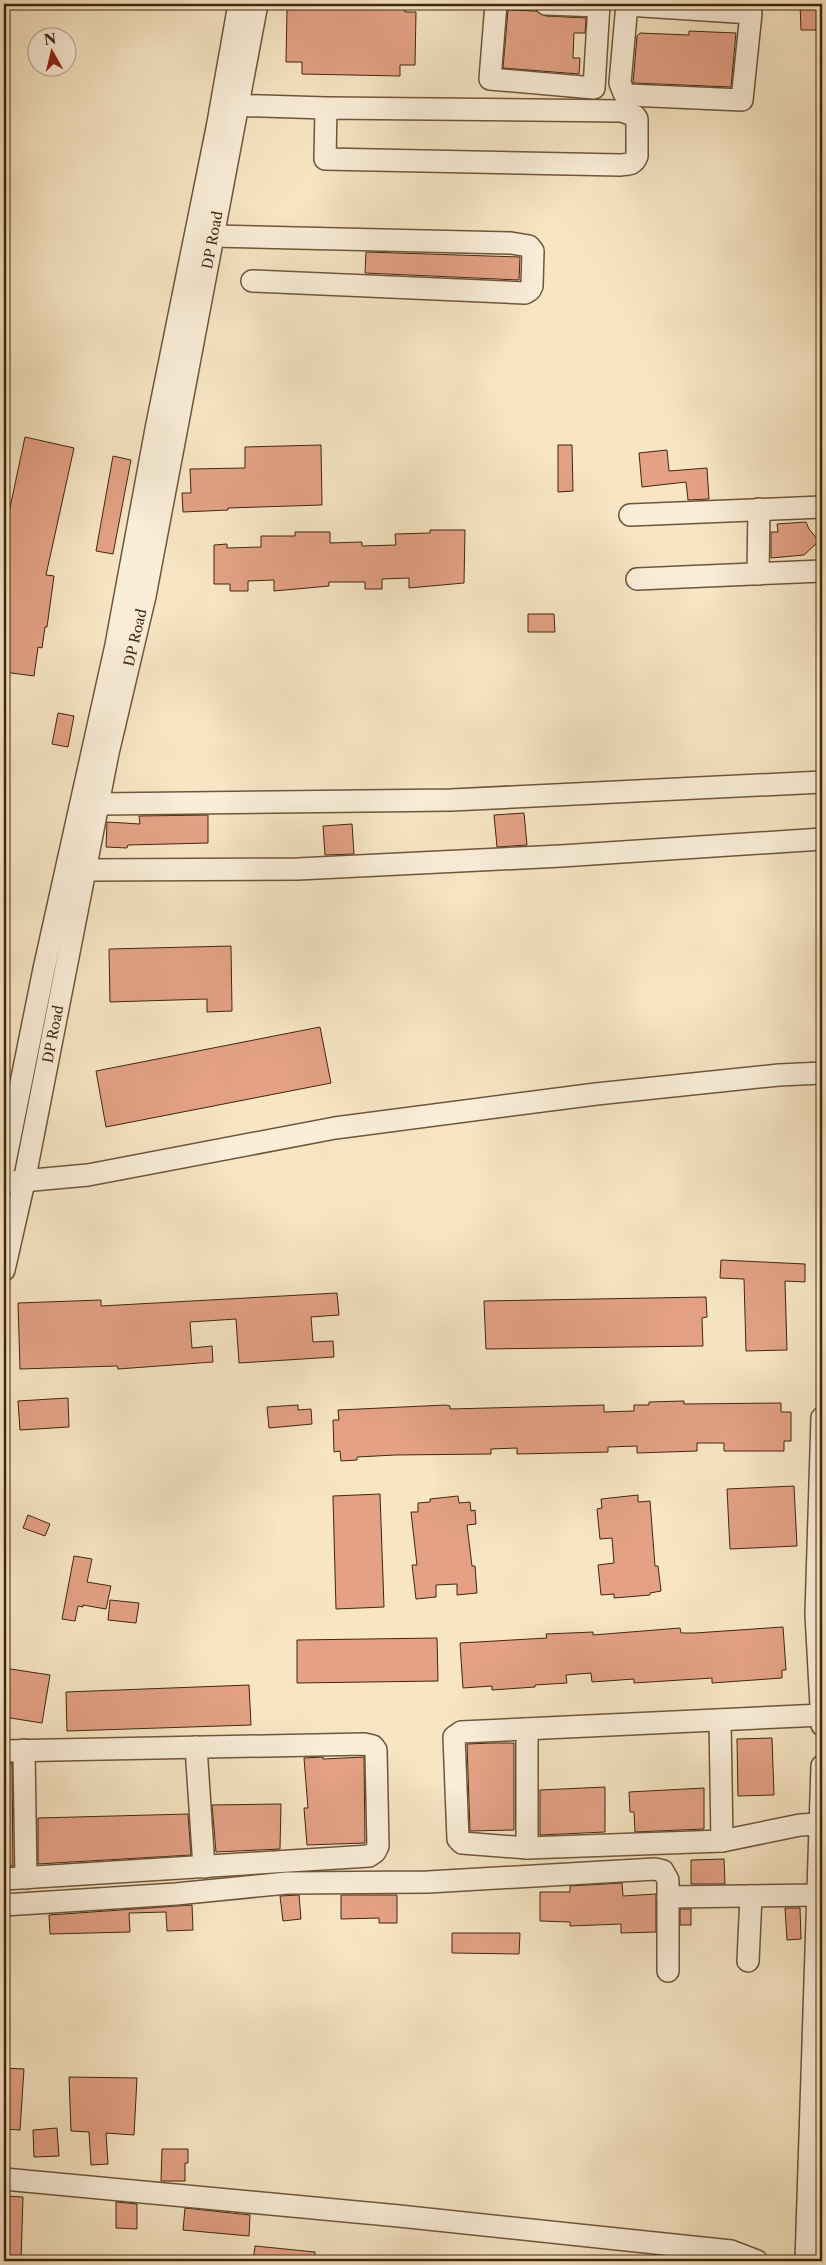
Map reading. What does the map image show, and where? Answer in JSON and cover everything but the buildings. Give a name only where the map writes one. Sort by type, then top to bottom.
[{"type":"street","name":"DP Road","points":[[4,1270],[14,1182],[85,870],[108,753],[145,596],[213,236],[239,4]]},
{"type":"street","name":"DP Road","points":[[4,1168],[46,960],[116,645],[156,430],[229,105],[257,4]]},
{"type":"street","points":[[496,4],[490,79],[594,88],[599,5],[546,4]]},
{"type":"street","points":[[627,4],[751,13],[742,100],[628,95],[624,93],[620,82],[627,4]]},
{"type":"street","points":[[229,105],[326,108],[622,111],[638,119],[637,156],[632,164],[325,159],[326,108]]},
{"type":"street","points":[[213,236],[511,243],[529,246],[533,251],[532,286],[525,293],[252,281]]},
{"type":"street","points":[[630,515],[822,507]]},
{"type":"street","points":[[758,574],[759,509]]},
{"type":"street","points":[[637,579],[822,571]]},
{"type":"street","points":[[98,804],[451,800],[822,782]]},
{"type":"street","points":[[85,870],[298,869],[561,856],[822,839]]},
{"type":"street","points":[[14,1182],[88,1175],[334,1128],[596,1094],[779,1075],[822,1073]]},
{"type":"street","points":[[822,1418],[816,1614],[822,1725]]},
{"type":"street","points":[[820,1824],[800,1825],[722,1841],[527,1848],[462,1843],[458,1841],[454,1737],[461,1732],[822,1715]]},
{"type":"street","points":[[720,1720],[722,1841]]},
{"type":"street","points":[[527,1729],[527,1848]]},
{"type":"street","points":[[4,1879],[26,1878],[204,1867],[369,1856],[375,1852],[378,1846],[376,1750],[374,1746],[364,1744],[14,1751],[26,1878]]},
{"type":"street","points":[[196,1747],[204,1867]]},
{"type":"street","points":[[806,2261],[822,1766]]},
{"type":"street","points":[[4,1904],[176,1894],[287,1883],[428,1882],[655,1869],[663,1871],[666,1875],[668,1898],[668,1971]]},
{"type":"street","points":[[668,1898],[818,1895]]},
{"type":"street","points":[[748,1961],[751,1896]]},
{"type":"street","points":[[4,2179],[399,2216],[731,2252],[757,2261]]}]
